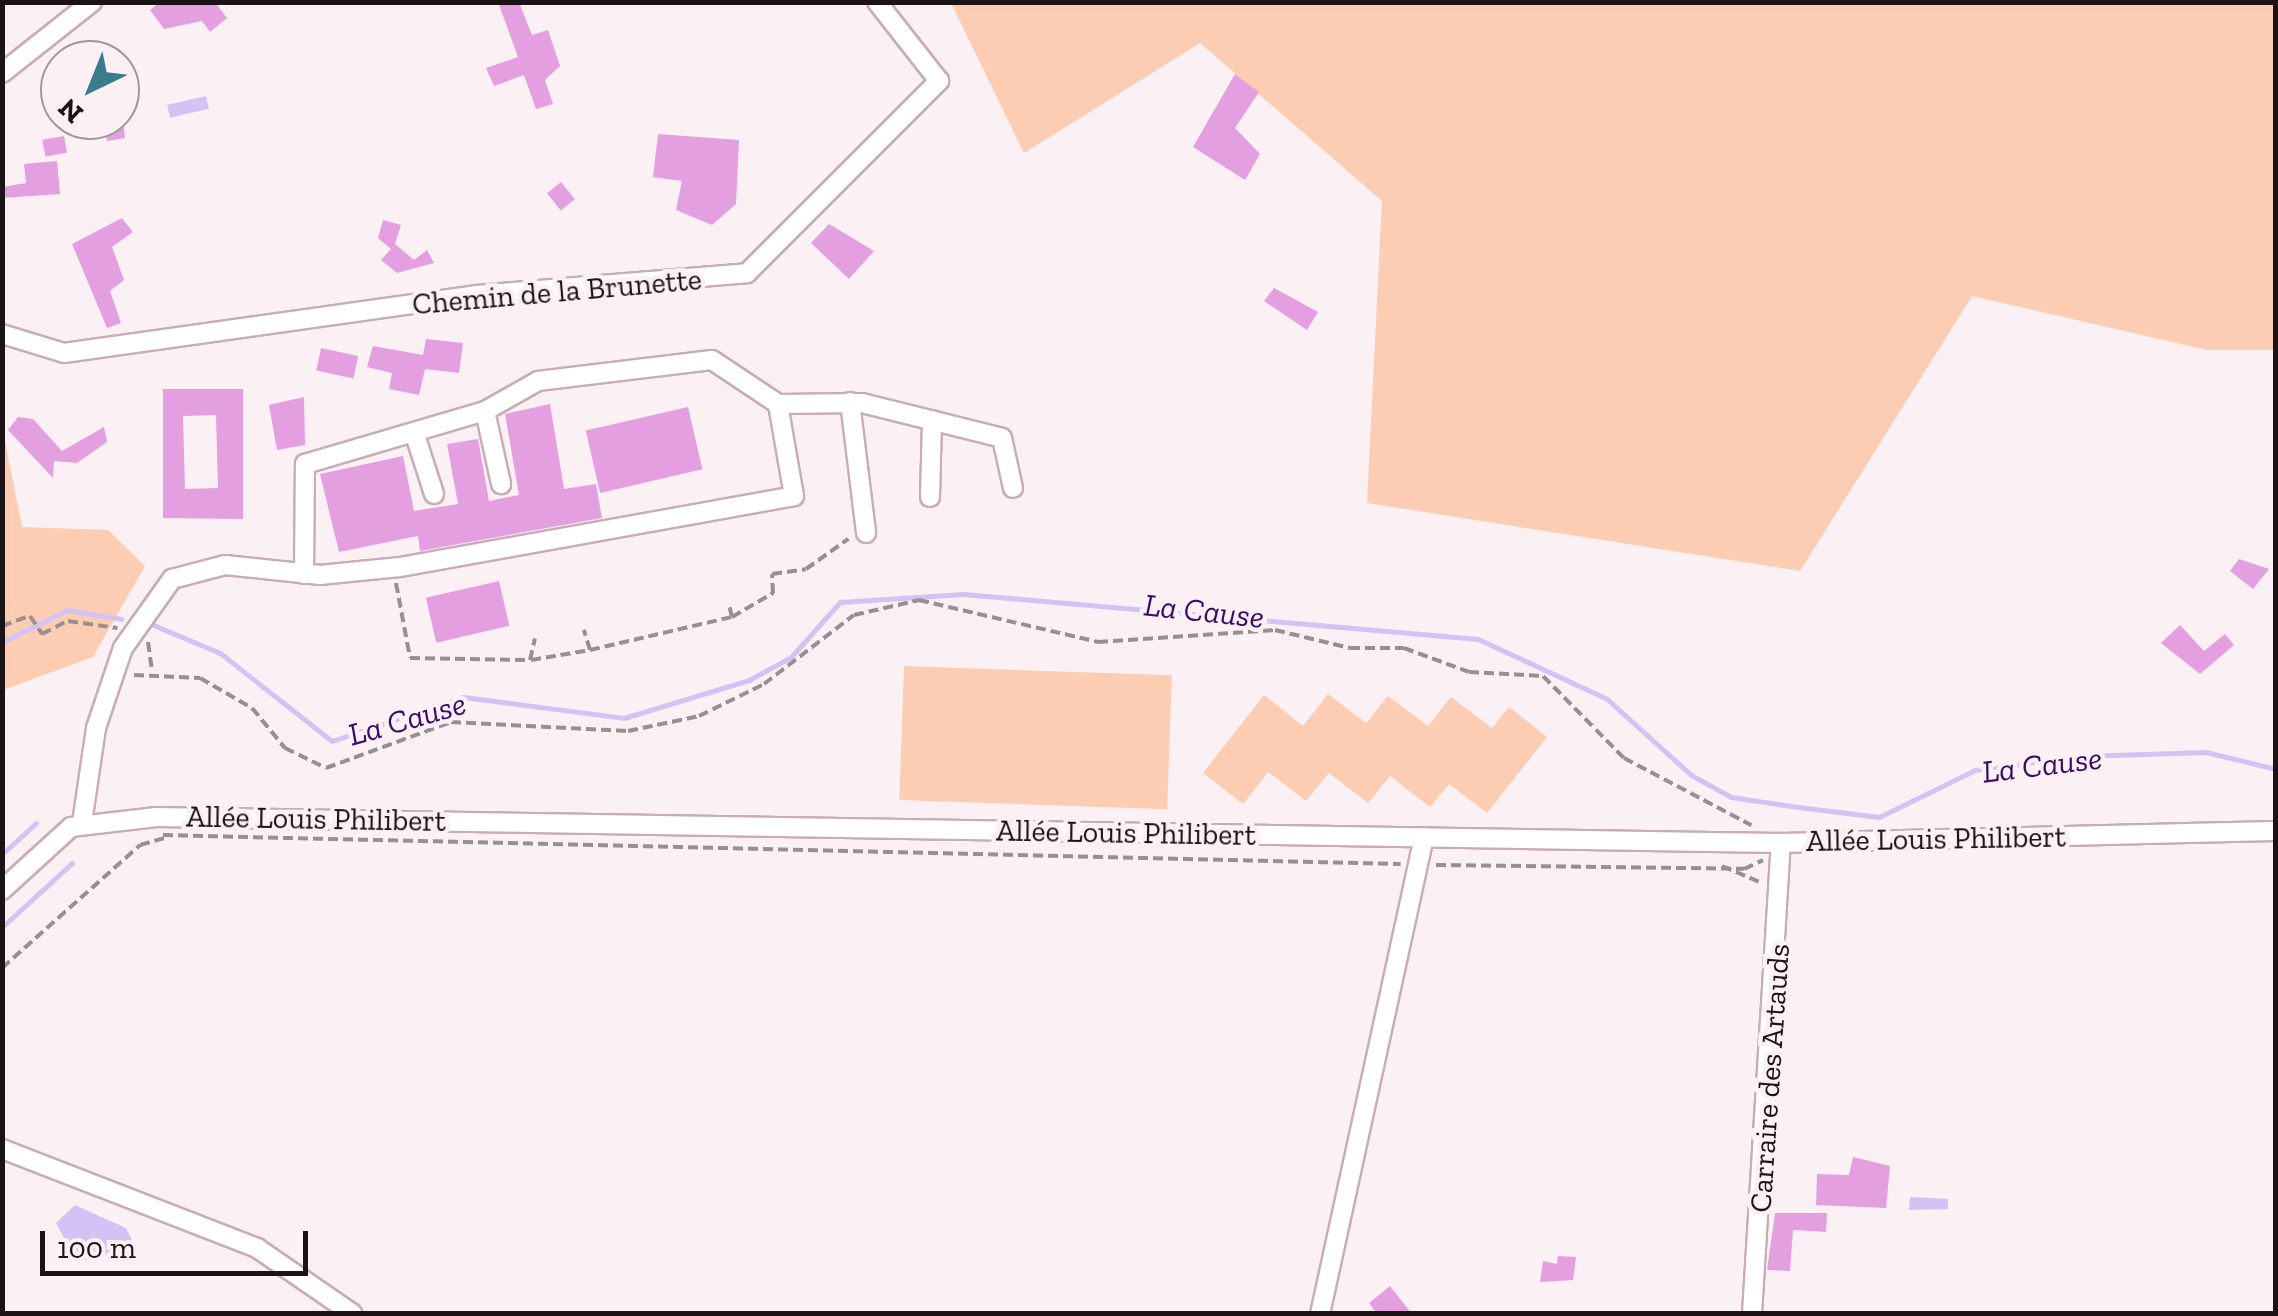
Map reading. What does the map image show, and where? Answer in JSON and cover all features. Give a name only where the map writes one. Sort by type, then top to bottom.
[{"type":"street","name":"Chemin de la Brunette","points":[[2,334],[64,353],[476,295],[747,273],[938,81],[877,2]]},
{"type":"street","points":[[2,73],[85,8]]},
{"type":"street","points":[[304,574],[305,464],[485,412],[538,380],[712,360],[778,404],[850,402],[1002,438],[1013,488]]},
{"type":"street","points":[[850,402],[866,533]]},
{"type":"street","points":[[2,890],[82,823],[108,690],[161,587],[208,566],[304,574],[400,567],[794,496],[778,404]]},
{"type":"street","points":[[485,412],[500,484]]},
{"type":"street","points":[[930,498],[932,420]]},
{"type":"street","points":[[415,435],[434,494]]},
{"type":"street","name":"Allée Louis Philibert","points":[[82,823],[156,817],[1424,837],[1780,849],[2276,831]]},
{"type":"street","points":[[1320,1314],[1424,837]]},
{"type":"street","name":"Carraire des Artauds","points":[[1752,1314],[1780,849]]},
{"type":"street","points":[[2,1148],[257,1248],[353,1314]]},
{"type":"path","points":[[400,567],[410,658],[530,660],[732,617],[773,593],[772,574],[806,569],[866,533]]},
{"type":"path","points":[[127,685],[137,670],[200,678],[252,708],[285,748],[326,768],[452,722],[628,732],[700,716],[764,684],[854,615],[919,600],[1098,642],[1275,630],[1350,648],[1404,648],[1468,672],[1544,676],[1624,758],[1760,830]]},
{"type":"path","points":[[729,605],[732,617]]},
{"type":"path","points":[[2,626],[30,616],[42,634],[68,621],[118,628]]},
{"type":"path","points":[[584,630],[590,650]]},
{"type":"path","points":[[146,632],[152,672]]},
{"type":"path","points":[[530,660],[536,639]]},
{"type":"path","points":[[156,817],[165,838]]},
{"type":"path","points":[[2,968],[140,845],[165,838],[1751,868],[1780,849]]},
{"type":"path","points":[[1722,866],[1746,883],[1779,882]]},
{"type":"shaded area","points":[[951,3],[2275,3],[2275,350],[2207,350],[1972,296],[1800,571],[1367,503],[1382,201],[1200,43],[1024,153]]},
{"type":"shaded area","points":[[206,96],[209,109],[170,118],[167,105]]},
{"type":"shaded area","points":[[3,431],[22,527],[108,530],[145,566],[93,657],[3,690]]},
{"type":"shaded area","points":[[904,666],[1172,675],[1167,809],[899,800]]},
{"type":"shaded area","points":[[1328,694],[1366,723],[1388,696],[1428,726],[1451,697],[1492,728],[1509,707],[1547,737],[1487,813],[1449,784],[1430,807],[1390,776],[1368,803],[1329,773],[1306,801],[1268,772],[1243,804],[1203,773],[1264,695],[1303,726]]},
{"type":"shaded area","points":[[1910,1197],[1948,1199],[1948,1209],[1909,1210]]},
{"type":"shaded area","points":[[75,1205],[126,1228],[135,1247],[77,1262],[56,1223]]},
{"type":"building","points":[[160,2],[215,2],[227,18],[210,32],[202,21],[164,29],[150,10]]},
{"type":"building","points":[[498,2],[519,2],[532,35],[548,30],[560,66],[545,80],[553,104],[536,109],[524,75],[494,86],[486,68],[518,57]]},
{"type":"building","points":[[1235,74],[1259,92],[1235,128],[1260,154],[1245,180],[1193,147]]},
{"type":"building","points":[[658,134],[739,140],[736,204],[712,225],[676,210],[682,181],[653,177]]},
{"type":"building","points":[[42,140],[65,140],[67,153],[45,157]]},
{"type":"building","points":[[57,161],[60,194],[2,198],[2,187],[26,183],[24,164]]},
{"type":"building","points":[[561,182],[575,199],[561,210],[547,193]]},
{"type":"building","points":[[122,218],[133,232],[112,247],[124,280],[110,291],[121,323],[107,328],[72,244]]},
{"type":"building","points":[[383,220],[401,225],[395,244],[414,260],[427,250],[434,263],[397,273],[381,260],[391,249],[378,238]]},
{"type":"building","points":[[829,224],[874,251],[849,279],[811,243]]},
{"type":"building","points":[[1274,288],[1318,312],[1307,330],[1264,301]]},
{"type":"building","points":[[426,339],[463,343],[459,373],[425,369],[419,395],[389,389],[392,373],[367,367],[373,346],[423,355]]},
{"type":"building","points":[[321,348],[358,356],[353,378],[316,370]]},
{"type":"building","points":[[163,389],[243,389],[243,519],[163,518]],"holes":[[[216,415],[218,488],[185,489],[183,416]]]},
{"type":"building","points":[[304,397],[305,445],[277,450],[269,405]]},
{"type":"building","points":[[550,404],[564,489],[596,484],[602,518],[420,551],[418,536],[339,552],[320,474],[403,456],[414,511],[458,504],[447,444],[478,439],[489,501],[519,495],[505,414]]},
{"type":"building","points":[[688,407],[702,469],[600,493],[586,431]]},
{"type":"building","points":[[18,417],[33,419],[62,451],[104,427],[107,442],[77,463],[54,461],[53,478],[8,430]]},
{"type":"building","points":[[2239,559],[2269,569],[2253,589],[2230,571]]},
{"type":"building","points":[[499,581],[509,626],[436,643],[426,598]]},
{"type":"building","points":[[2180,625],[2204,651],[2225,634],[2234,645],[2200,674],[2161,643]]},
{"type":"building","points":[[1853,1157],[1890,1166],[1886,1208],[1816,1205],[1817,1174],[1849,1175]]},
{"type":"building","points":[[1775,1213],[1827,1213],[1826,1232],[1793,1230],[1790,1271],[1767,1270]]},
{"type":"building","points":[[1558,1256],[1576,1257],[1573,1280],[1540,1282],[1543,1261],[1557,1264]]},
{"type":"building","points":[[1390,1286],[1412,1314],[1377,1314],[1369,1303]]},
{"type":"waterway","name":"La Cause","points":[[151,624],[220,653],[332,741],[463,697],[624,718],[749,680],[791,657],[840,602],[963,594],[1478,639],[1607,699],[1691,775],[1731,797],[1798,807],[1879,817],[1975,770],[2082,756],[2206,752],[2276,769]]},
{"type":"waterway","name":"La Cause","points":[[2,642],[67,610],[121,619]]},
{"type":"waterway","points":[[2,854],[36,823]]},
{"type":"waterway","points":[[2,927],[72,863]]}]
